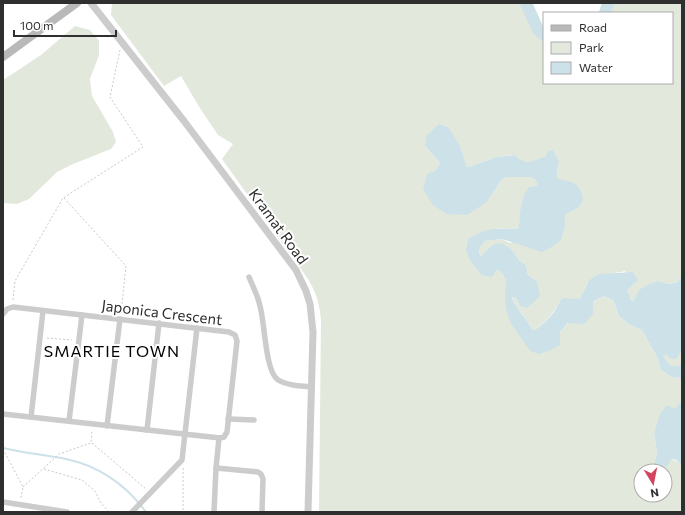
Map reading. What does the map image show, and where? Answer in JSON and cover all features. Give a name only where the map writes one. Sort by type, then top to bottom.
[{"type":"main road","points":[[3,57],[77,3]]},
{"type":"street","name":"Kramat Road","points":[[91,3],[184,121],[296,270],[306,291],[312,319],[312,387],[308,512]]},
{"type":"street","points":[[249,277],[260,305],[268,357],[273,375],[278,380],[288,384],[312,387]]},
{"type":"street","points":[[3,314],[7,309],[13,307]]},
{"type":"street","name":"Japonica Crescent","points":[[13,307],[159,323],[229,332],[235,335],[237,338],[226,435],[219,438]]},
{"type":"street","points":[[31,417],[43,311]]},
{"type":"street","points":[[69,421],[82,315]]},
{"type":"street","points":[[107,426],[120,319]]},
{"type":"street","points":[[147,430],[159,323]]},
{"type":"street","points":[[132,512],[182,460],[197,328]]},
{"type":"street","points":[[3,414],[219,438],[214,512]]},
{"type":"street","points":[[228,419],[254,420]]},
{"type":"street","points":[[216,468],[258,472],[261,474],[263,479],[262,512]]},
{"type":"street","points":[[3,502],[67,512]]},
{"type":"path","points":[[13,307],[15,281],[63,198],[143,147],[110,97],[122,42]]},
{"type":"path","points":[[63,198],[126,266],[120,319]]},
{"type":"path","points":[[40,337],[79,341]]},
{"type":"path","points":[[91,443],[93,424]]},
{"type":"path","points":[[23,487],[59,454],[91,443]]},
{"type":"path","points":[[91,443],[148,495]]},
{"type":"path","points":[[3,449],[23,487],[20,505]]},
{"type":"path","points":[[182,460],[184,476],[183,512]]},
{"type":"path","points":[[43,469],[82,480],[95,491],[101,503],[109,512]]},
{"type":"green space","points":[[112,3],[526,3],[538,30],[543,34],[543,84],[673,84],[673,12],[605,12],[608,3],[682,3],[682,275],[678,282],[669,284],[659,281],[634,301],[627,291],[625,271],[595,277],[588,282],[580,300],[559,302],[549,318],[535,330],[532,330],[515,305],[512,296],[516,298],[520,306],[537,281],[528,275],[526,265],[520,261],[512,250],[492,245],[481,256],[479,250],[485,241],[502,239],[510,243],[565,226],[564,215],[578,208],[558,179],[557,168],[546,156],[529,162],[513,155],[496,157],[469,167],[465,166],[461,148],[425,146],[440,163],[435,171],[487,202],[502,179],[508,177],[531,177],[536,181],[537,186],[521,204],[521,215],[518,229],[498,228],[466,250],[495,273],[497,270],[501,272],[506,280],[510,322],[560,345],[560,332],[580,312],[603,296],[613,300],[619,316],[630,325],[642,330],[657,357],[661,370],[672,377],[681,378],[682,400],[675,410],[667,405],[654,434],[657,453],[654,463],[633,463],[633,503],[673,503],[673,463],[660,463],[672,460],[682,466],[682,512],[319,512],[321,321],[319,304],[308,279],[222,159],[233,144],[218,135],[181,76],[164,86],[111,15]]},
{"type":"green space","points":[[75,26],[90,30],[99,41],[99,55],[90,79],[92,96],[113,132],[116,142],[111,149],[57,172],[29,199],[17,204],[3,203],[3,80],[41,55]]},
{"type":"green space","points":[[682,350],[682,365],[670,365],[663,355]]},
{"type":"water","points":[[439,124],[449,128],[461,148],[466,166],[469,167],[496,157],[514,155],[529,162],[546,156],[548,151],[553,150],[559,162],[557,168],[558,179],[572,182],[578,187],[582,194],[583,200],[578,208],[565,215],[565,226],[561,240],[550,248],[542,252],[502,239],[485,241],[480,248],[479,252],[481,256],[492,245],[502,243],[512,250],[520,261],[526,265],[528,275],[537,281],[540,296],[527,308],[520,306],[516,298],[512,297],[515,305],[532,330],[535,330],[548,319],[563,298],[580,299],[589,280],[599,274],[633,272],[638,280],[627,290],[631,299],[634,301],[639,290],[649,284],[659,281],[669,284],[678,282],[682,275],[682,350],[676,359],[663,355],[670,365],[682,365],[682,380],[680,378],[672,377],[661,370],[657,357],[642,330],[630,325],[619,316],[613,300],[603,296],[593,302],[593,314],[584,324],[568,323],[560,332],[560,345],[539,354],[530,351],[510,322],[506,309],[506,280],[501,272],[497,270],[492,277],[482,275],[471,262],[466,250],[468,239],[481,232],[492,229],[518,229],[523,197],[529,187],[537,186],[536,181],[531,177],[508,177],[502,179],[487,202],[467,215],[446,214],[432,204],[423,189],[427,174],[435,171],[440,163],[425,146],[426,136]]},
{"type":"water","points":[[682,400],[682,466],[676,460],[672,459],[669,463],[654,463],[657,453],[654,434],[660,414],[667,405],[675,409]]},
{"type":"waterway","points":[[526,3],[538,30],[543,34]]},
{"type":"waterway","points":[[605,12],[608,3]]},
{"type":"waterway","points":[[3,448],[66,459],[90,466],[121,485],[146,512]]},
{"type":"district","name":"SMARTIE TOWN","points":[[112,350]]}]
